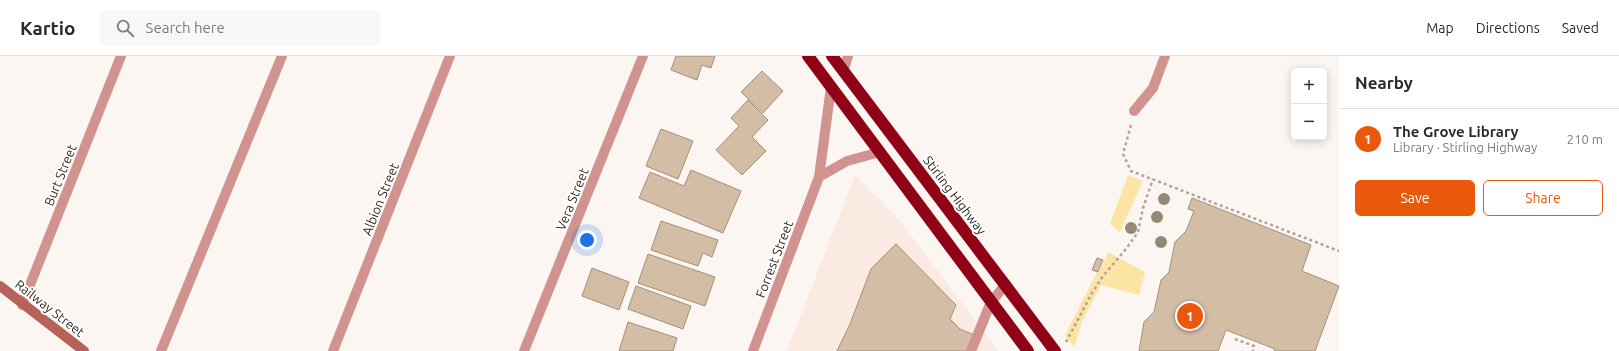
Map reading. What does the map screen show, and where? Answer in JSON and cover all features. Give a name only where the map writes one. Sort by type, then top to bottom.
[{"type":"highway","points":[[808,56],[1028,351]]},
{"type":"highway","name":"Stirling Highway","points":[[832,56],[1006,284],[1055,351]]},
{"type":"street","name":"Burt Street","points":[[22,304],[121,56]]},
{"type":"street","points":[[160,351],[282,56]]},
{"type":"street","name":"Albion Street","points":[[333,351],[450,56]]},
{"type":"street","name":"Vera Street","points":[[524,351],[643,56]]},
{"type":"street","points":[[844,72],[848,56]]},
{"type":"street","points":[[1134,111],[1153,88],[1165,56]]},
{"type":"street","name":"Forrest Street","points":[[753,351],[819,177],[831,87]]},
{"type":"street","points":[[819,177],[847,161],[880,152]]},
{"type":"street","points":[[971,351],[991,302],[1006,284]]},
{"type":"street","name":"Railway Street","points":[[0,286],[84,351]]},
{"type":"path","points":[[1130,135],[1123,154],[1131,171],[1339,251]]},
{"type":"path","points":[[1066,342],[1069,340],[1092,293],[1103,276],[1138,232],[1143,208],[1153,179]]},
{"type":"path","points":[[1235,339],[1254,346],[1253,351]]},
{"type":"shaded area","points":[[855,175],[899,220],[999,351],[787,351]]},
{"type":"shaded area","points":[[1128,175],[1143,181],[1120,232],[1110,224]]},
{"type":"shaded area","points":[[1108,252],[1145,272],[1139,295],[1101,285],[1082,322],[1074,347],[1065,335],[1097,272],[1099,273]]},
{"type":"building","points":[[676,56],[715,56],[711,68],[702,65],[697,80],[671,70]]},
{"type":"building","points":[[762,71],[783,91],[763,113],[741,92]]},
{"type":"building","points":[[748,100],[768,120],[752,137],[766,151],[742,175],[716,150],[739,126],[731,118]]},
{"type":"building","points":[[661,129],[693,141],[678,179],[646,166]]},
{"type":"building","points":[[691,170],[741,191],[723,233],[639,198],[650,172],[684,186]]},
{"type":"building","points":[[1192,198],[1311,245],[1302,271],[1339,286],[1315,351],[1274,351],[1275,349],[1226,330],[1218,351],[1139,351],[1144,322],[1154,312],[1161,280],[1169,272],[1175,242],[1186,231],[1194,211],[1188,209]]},
{"type":"building","points":[[661,221],[718,240],[712,257],[703,253],[698,266],[651,250]]},
{"type":"building","points":[[896,244],[956,305],[950,319],[960,329],[974,335],[968,351],[837,351],[850,324],[871,269]]},
{"type":"building","points":[[648,254],[715,277],[705,306],[638,283]]},
{"type":"building","points":[[1097,258],[1103,260],[1098,272],[1092,270]]},
{"type":"building","points":[[592,268],[629,282],[619,310],[582,296]]},
{"type":"building","points":[[636,286],[691,306],[683,329],[628,309]]},
{"type":"building","points":[[628,322],[677,338],[673,351],[619,351]]},
{"type":"place","name":"The Grove Library","points":[[1190,316]]}]
